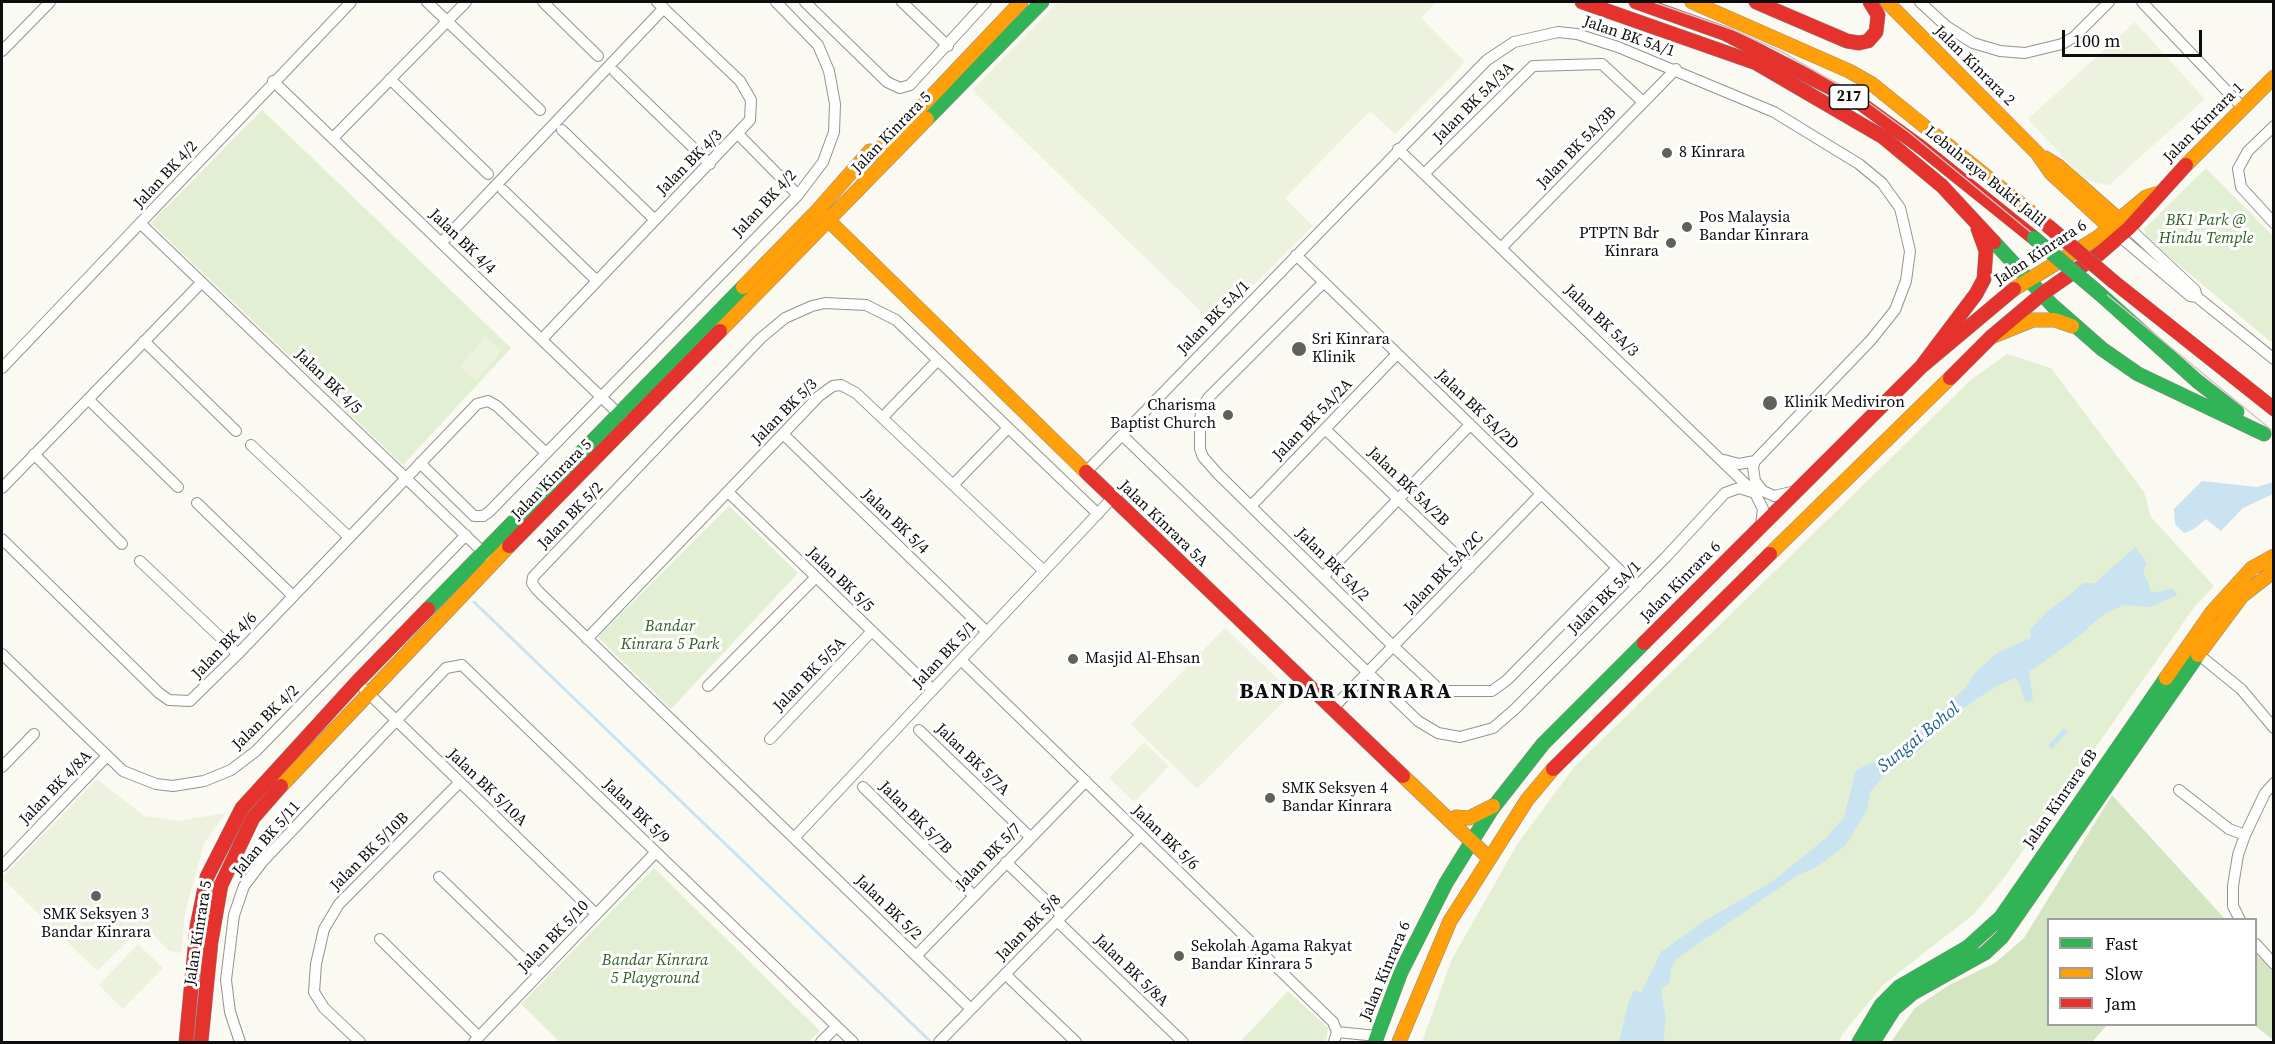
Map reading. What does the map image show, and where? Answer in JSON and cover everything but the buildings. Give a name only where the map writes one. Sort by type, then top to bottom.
[{"type":"main road","name":"Jalan Kinrara 5","points":[[625,420],[864,161],[876,142],[1012,2]]},
{"type":"main road","points":[[864,161],[892,138],[1022,2]]},
{"type":"main road","name":"Jalan Kinrara 5","points":[[186,1042],[196,926],[207,877],[242,808],[256,789],[357,682],[489,558],[625,420],[847,204],[1041,2]]},
{"type":"main road","points":[[1582,2],[1839,92]]},
{"type":"main road","name":"Lebuhraya Bukit Jalil","points":[[1636,2],[1726,34],[1860,103],[2034,238],[2197,381],[2269,437]]},
{"type":"main road","name":"Lebuhraya Bukit Jalil","points":[[1692,2],[1849,71],[1899,104],[2114,282],[2274,409]]},
{"type":"main road","points":[[1761,3],[1847,41],[1859,43],[1868,41],[1876,32],[1878,15],[1870,2]]},
{"type":"main road","name":"Jalan Kinrara 2","points":[[1887,2],[2037,153],[2058,166],[2119,228]]},
{"type":"main road","points":[[1761,3],[1806,42],[1849,71]]},
{"type":"main road","points":[[1756,63],[1883,136],[1942,186],[2077,329],[2138,374],[2269,437]]},
{"type":"main road","name":"Jalan Kinrara 1","points":[[2119,228],[2146,197],[2158,194],[2274,77]]},
{"type":"main road","points":[[813,238],[848,235],[844,213],[847,204]]},
{"type":"main road","name":"Jalan Kinrara 5A","points":[[820,208],[1115,495],[1491,855]]},
{"type":"main road","points":[[1921,367],[1976,294],[1984,279],[1987,265],[1986,251],[1973,219]]},
{"type":"main road","name":"Jalan Kinrara 6","points":[[1376,1039],[1418,936],[1459,863],[1496,804],[1543,744],[1921,367],[1985,310],[2028,279],[2119,228]]},
{"type":"main road","name":"Jalan Kinrara 6","points":[[1399,1042],[1436,949],[1491,855],[1527,800],[1554,766],[1991,337],[2042,294],[2099,254],[2119,228]]},
{"type":"main road","points":[[1991,337],[2033,320],[2055,320],[2077,329]]},
{"type":"main road","name":"Jalan Kinrara 6B","points":[[1873,1042],[1894,1009],[1913,993],[1985,953],[2002,937],[2198,654],[2236,583],[2252,568],[2274,556]]},
{"type":"main road","name":"Jalan Kinrara 5","points":[[201,1042],[211,942],[221,885],[229,864],[253,818],[370,695],[489,558]]},
{"type":"main road","name":"Jalan Kinrara 6B","points":[[1860,1042],[1881,1005],[1899,987],[1968,947],[1983,936],[2001,917],[2242,596],[2274,571]]},
{"type":"main road","points":[[1459,863],[1455,821],[1469,818],[1496,804]]},
{"type":"street","points":[[2,51],[50,2]]},
{"type":"street","name":"Jalan BK 4/2","points":[[2,368],[141,224],[273,81],[351,2]]},
{"type":"street","points":[[427,2],[540,110]]},
{"type":"street","points":[[333,138],[466,2]]},
{"type":"street","points":[[543,2],[598,56]]},
{"type":"street","name":"Jalan BK 4/2","points":[[420,463],[471,513],[478,517],[489,512],[798,195],[823,162],[834,132],[835,105],[829,71],[818,45],[776,2]]},
{"type":"street","points":[[805,2],[887,82],[900,88],[910,85],[986,4]]},
{"type":"street","points":[[902,2],[948,46]]},
{"type":"street","points":[[1920,2],[1946,26],[1973,43],[2000,51],[2025,53],[2062,44],[2074,36],[2109,2]]},
{"type":"street","points":[[2142,2],[2243,108]]},
{"type":"street","points":[[442,242],[661,5]]},
{"type":"street","name":"Jalan BK 4/3","points":[[542,339],[739,135],[750,120],[752,109],[747,90],[661,5]]},
{"type":"street","name":"Jalan BK 5A/1","points":[[1089,469],[1487,60],[1501,49],[1530,37],[1558,32],[1577,34],[1676,69],[1774,112],[1834,146],[1867,170],[1892,195],[1905,223],[1910,251],[1909,267],[1895,310],[1871,340],[1755,461]]},
{"type":"street","name":"Jalan BK 5A/3A","points":[[1424,174],[1533,66],[1602,64],[1643,102]]},
{"type":"street","name":"Jalan BK 5A/3B","points":[[1501,248],[1676,69]]},
{"type":"street","points":[[615,72],[711,164]]},
{"type":"street","points":[[390,79],[488,174]]},
{"type":"street","name":"Jalan BK 4/4","points":[[273,81],[625,420]]},
{"type":"street","points":[[2274,126],[2248,151],[2238,169],[2241,187],[2274,223]]},
{"type":"street","points":[[562,130],[655,220]]},
{"type":"street","points":[[739,135],[798,195]]},
{"type":"street","name":"Jalan BK 5A/3","points":[[1398,149],[1574,316],[1755,493]]},
{"type":"street","points":[[502,190],[597,280]]},
{"type":"street","name":"Jalan BK 4/5","points":[[141,224],[489,558]]},
{"type":"street","points":[[2119,228],[2190,296],[2197,297],[2274,359]]},
{"type":"street","name":"Jalan BK 5A/2D","points":[[1296,255],[1637,587]]},
{"type":"street","name":"Jalan BK 5A/2","points":[[1324,282],[1216,389],[1202,408],[1200,449],[1203,457],[1251,506],[1394,647],[1441,691],[1492,690],[1523,664],[1617,568]]},
{"type":"street","points":[[2,488],[201,283]]},
{"type":"street","name":"Jalan BK 5/2","points":[[971,1009],[537,591],[532,583],[533,577],[761,338],[785,318],[825,303],[866,305],[896,320],[1098,514]]},
{"type":"street","points":[[144,341],[236,430]]},
{"type":"street","name":"Jalan BK 5A/2A","points":[[1251,506],[1397,354]]},
{"type":"street","points":[[883,417],[937,361]]},
{"type":"street","name":"Jalan BK 5/3","points":[[587,639],[819,396],[833,386],[841,385],[849,388],[883,417],[1044,571]]},
{"type":"street","points":[[88,399],[178,487]]},
{"type":"street","name":"Jalan BK 4/6","points":[[2,539],[169,700],[180,702],[196,698],[477,404],[488,401],[497,406],[546,453]]},
{"type":"street","points":[[1323,577],[1470,425]]},
{"type":"street","points":[[953,485],[1008,428]]},
{"type":"street","name":"Jalan BK 5A/2B","points":[[1325,429],[1470,568]]},
{"type":"street","name":"Jalan BK 5/4","points":[[783,434],[987,632]]},
{"type":"street","name":"Jalan BK 5A/1","points":[[1122,435],[1427,728],[1438,733],[1460,737],[1483,733],[1515,709],[1637,587],[1725,493]]},
{"type":"street","points":[[251,445],[348,537]]},
{"type":"street","points":[[34,454],[122,544]]},
{"type":"street","points":[[1721,460],[1739,464],[1755,461],[1754,475],[1763,491],[1774,495],[1796,491]]},
{"type":"street","points":[[1721,460],[1727,476],[1725,493],[1739,488],[1755,493],[1763,509],[1761,525]]},
{"type":"street","name":"Jalan BK 5/5","points":[[728,492],[933,690]]},
{"type":"street","name":"Jalan BK 5A/2C","points":[[1335,705],[1541,494]]},
{"type":"street","name":"Jalan BK 5/1","points":[[794,838],[1115,495]]},
{"type":"street","points":[[197,503],[292,596]]},
{"type":"street","name":"Jalan BK 4/2","points":[[2,654],[123,771],[140,779],[173,786],[204,781],[244,762],[466,535]]},
{"type":"street","points":[[140,561],[238,654]]},
{"type":"street","points":[[708,686],[816,577]]},
{"type":"street","name":"Jalan BK 5/5A","points":[[770,739],[872,631]]},
{"type":"street","points":[[2198,654],[2241,689],[2274,728]]},
{"type":"street","name":"Jalan BK 5/6","points":[[961,660],[1333,1022],[1336,1037],[1349,1042]]},
{"type":"street","name":"Jalan BK 5/9","points":[[396,720],[446,668],[462,665],[853,1042]]},
{"type":"street","name":"Jalan BK 5/10A","points":[[357,682],[596,914]]},
{"type":"street","name":"Jalan BK 5/11","points":[[240,1042],[230,1012],[226,980],[234,915],[244,886],[263,861],[396,720]]},
{"type":"street","name":"Jalan BK 5/7A","points":[[920,730],[1030,837]]},
{"type":"street","points":[[2,767],[34,734]]},
{"type":"street","name":"Jalan BK 4/8A","points":[[2,866],[106,757]]},
{"type":"street","name":"Jalan BK 5/7","points":[[916,956],[1086,781]]},
{"type":"street","name":"Jalan BK 5/10B","points":[[360,1042],[324,1008],[314,992],[316,964],[324,929],[339,904],[460,782]]},
{"type":"street","points":[[2239,918],[2234,906],[2233,886],[2245,835],[2265,793],[2274,783]]},
{"type":"street","name":"Jalan BK 5/7B","points":[[863,787],[973,896]]},
{"type":"street","points":[[2179,790],[2229,829],[2245,835]]},
{"type":"street","name":"Jalan BK 5/8","points":[[943,1038],[1141,835]]},
{"type":"street","name":"Jalan BK 5/10","points":[[476,1040],[656,852]]},
{"type":"street","name":"Jalan BK 5/8A","points":[[1006,862],[1183,1042]]},
{"type":"street","points":[[439,877],[539,974]]},
{"type":"street","points":[[380,939],[476,1040]]},
{"type":"street","points":[[2257,945],[2274,964]]},
{"type":"street","points":[[1005,974],[1076,1042]]},
{"type":"street","points":[[821,1042],[836,1027]]},
{"type":"street","points":[[1336,1037],[1376,1039]]},
{"type":"green space","points":[[1058,2],[1436,2],[1421,18],[1465,62],[1395,134],[1370,111],[1285,198],[1313,226],[1214,324],[972,90]]},
{"type":"green space","points":[[2135,22],[2205,99],[2109,185],[2085,181],[2028,119]]},
{"type":"green space","points":[[262,110],[511,348],[403,465],[151,223]]},
{"type":"green space","name":"BK1 Park @ Hindu Temple","points":[[2206,168],[2273,236],[2273,339],[2271,342],[2147,238],[2144,229]]},
{"type":"green space","points":[[485,336],[502,350],[476,381],[460,367]]},
{"type":"green space","points":[[2007,354],[2051,368],[2144,492],[2151,517],[2214,586],[2195,606],[2003,879],[1974,914],[1884,984],[1843,1033],[1839,1042],[1422,1042],[1452,959],[1518,843],[1575,766],[1972,379]]},
{"type":"green space","name":"Bandar Kinrara 5 Park","points":[[729,506],[798,573],[671,709],[598,637]]},
{"type":"green space","points":[[1225,628],[1292,693],[1197,789],[1131,724]]},
{"type":"green space","points":[[1144,742],[1169,766],[1134,802],[1109,778]]},
{"type":"green space","points":[[97,779],[144,816],[178,821],[226,813],[204,843],[185,913],[181,953],[169,951],[144,925],[97,971],[2,878]]},
{"type":"green space","points":[[2112,795],[2224,918],[2047,918],[2047,1026],[2106,1026],[2092,1042],[1891,1042],[1915,1008],[1949,985],[1995,963],[2024,938]]},
{"type":"green space","name":"Bandar Kinrara 5 Playground","points":[[654,868],[820,1031],[808,1042],[560,1042],[521,1004]]},
{"type":"green space","points":[[138,944],[163,968],[123,1009],[99,985]]},
{"type":"green space","points":[[2257,954],[2273,972],[2273,1040],[2255,1026]]},
{"type":"green space","points":[[1288,991],[1328,1028],[1326,1042],[1240,1042]]},
{"type":"water","points":[[2202,481],[2257,487],[2273,482],[2273,494],[2243,508],[2221,531],[2206,519],[2194,529],[2184,533],[2175,524],[2174,509]]},
{"type":"water","name":"Sungai Bohol","points":[[2135,547],[2147,563],[2143,571],[2152,593],[2172,588],[2177,595],[2151,607],[2124,605],[2104,614],[2073,641],[2029,672],[2033,700],[2026,703],[2018,681],[2014,678],[1993,688],[1961,710],[1919,750],[1884,776],[1870,792],[1867,810],[1846,845],[1817,867],[1798,875],[1676,959],[1671,968],[1670,982],[1661,989],[1666,1020],[1663,1042],[1619,1042],[1628,1004],[1634,990],[1641,993],[1661,952],[1701,923],[1773,881],[1826,838],[1844,817],[1856,770],[1887,756],[1907,743],[1965,688],[1975,673],[1997,653],[2031,638],[2030,630],[2046,613],[2084,583],[2095,583]]},
{"type":"water","points":[[2064,728],[2068,731],[2052,749],[2048,746]]},
{"type":"waterway","points":[[474,602],[931,1042]]},
{"type":"tram line","points":[[1653,2],[1734,30],[1782,52],[1865,100],[1910,133],[2274,432]]},
{"type":"traffic: fast","points":[[1025,19],[1042,2]]},
{"type":"traffic: fast","points":[[927,119],[1033,11]]},
{"type":"traffic: fast","points":[[2034,238],[2100,294]]},
{"type":"traffic: fast","points":[[1994,242],[2052,305],[2102,349],[2138,374],[2264,434]]},
{"type":"traffic: fast","points":[[428,609],[743,287]]},
{"type":"traffic: fast","points":[[2100,294],[2197,381],[2237,412]]},
{"type":"traffic: fast","points":[[1375,1042],[1401,972],[1446,883],[1492,809],[1543,744],[1644,643]]},
{"type":"traffic: fast","points":[[1873,1042],[1894,1009],[1913,993],[1985,953],[2002,937],[2198,655]]},
{"type":"traffic: fast","points":[[1859,1042],[1881,1005],[1899,987],[1968,947],[2001,917],[2166,678]]},
{"type":"traffic: slow","points":[[864,161],[892,138],[1021,2]]},
{"type":"traffic: slow","points":[[1692,2],[1849,71],[1872,84],[2048,226]]},
{"type":"traffic: slow","points":[[1887,2],[2037,153],[2051,173],[2117,234]]},
{"type":"traffic: slow","points":[[2186,165],[2274,77]]},
{"type":"traffic: slow","points":[[720,331],[927,119]]},
{"type":"traffic: slow","points":[[743,287],[818,210],[870,151]]},
{"type":"traffic: slow","points":[[2045,158],[2058,166],[2125,225]]},
{"type":"traffic: slow","points":[[2014,289],[2097,238],[2146,197],[2155,194]]},
{"type":"traffic: slow","points":[[824,216],[1086,472]]},
{"type":"traffic: slow","points":[[1991,337],[2033,320],[2055,320],[2072,326]]},
{"type":"traffic: slow","points":[[1770,554],[1950,378]]},
{"type":"traffic: slow","points":[[281,786],[509,546]]},
{"type":"traffic: slow","points":[[2166,678],[2212,612],[2252,568],[2274,556]]},
{"type":"traffic: slow","points":[[2198,655],[2242,596],[2274,571]]},
{"type":"traffic: slow","points":[[1399,1042],[1450,921],[1527,800],[1553,769]]},
{"type":"traffic: slow","points":[[1403,776],[1489,858]]},
{"type":"traffic: slow","points":[[1456,817],[1469,818],[1493,806]]},
{"type":"traffic: jam","points":[[1582,2],[1756,63],[1883,137],[1942,186],[1994,242]]},
{"type":"traffic: jam","points":[[1636,2],[1726,34],[1860,103],[1922,148],[2034,238]]},
{"type":"traffic: jam","points":[[1756,2],[1847,41],[1859,43],[1868,41],[1876,32],[1878,15],[1870,2]]},
{"type":"traffic: jam","points":[[1950,378],[1991,337],[2042,294],[2099,254],[2129,228],[2186,165]]},
{"type":"traffic: jam","points":[[2048,226],[2114,282]]},
{"type":"traffic: jam","points":[[1921,367],[1976,294],[1984,279],[1986,251],[1978,229]]},
{"type":"traffic: jam","points":[[2114,282],[2274,409]]},
{"type":"traffic: jam","points":[[1644,643],[1921,367],[2014,289]]},
{"type":"traffic: jam","points":[[509,546],[720,331]]},
{"type":"traffic: jam","points":[[1086,472],[1403,776]]},
{"type":"traffic: jam","points":[[1553,769],[1770,554]]},
{"type":"traffic: jam","points":[[186,1042],[197,926],[207,877],[242,808],[357,682],[428,609]]},
{"type":"traffic: jam","points":[[201,1042],[211,942],[221,885],[253,818],[281,786]]},
{"type":"place","name":"8 Kinrara","points":[[1667,153]]},
{"type":"place","name":"Pos Malaysia Bandar Kinrara","points":[[1687,227]]},
{"type":"place","name":"PTPTN Bdr Kinrara","points":[[1671,243]]},
{"type":"place","name":"Sri Kinrara Klinik","points":[[1299,349]]},
{"type":"place","name":"Klinik Mediviron","points":[[1770,403]]},
{"type":"place","name":"Charisma Baptist Church","points":[[1228,415]]},
{"type":"place","name":"Masjid Al-Ehsan","points":[[1073,659]]},
{"type":"place","name":"SMK Seksyen 4 Bandar Kinrara","points":[[1270,798]]},
{"type":"place","name":"SMK Seksyen 3 Bandar Kinrara","points":[[96,896]]},
{"type":"place","name":"Sekolah Agama Rakyat Bandar Kinrara 5","points":[[1179,956]]},
{"type":"district","name":"BANDAR KINRARA","points":[[1346,692]]}]
